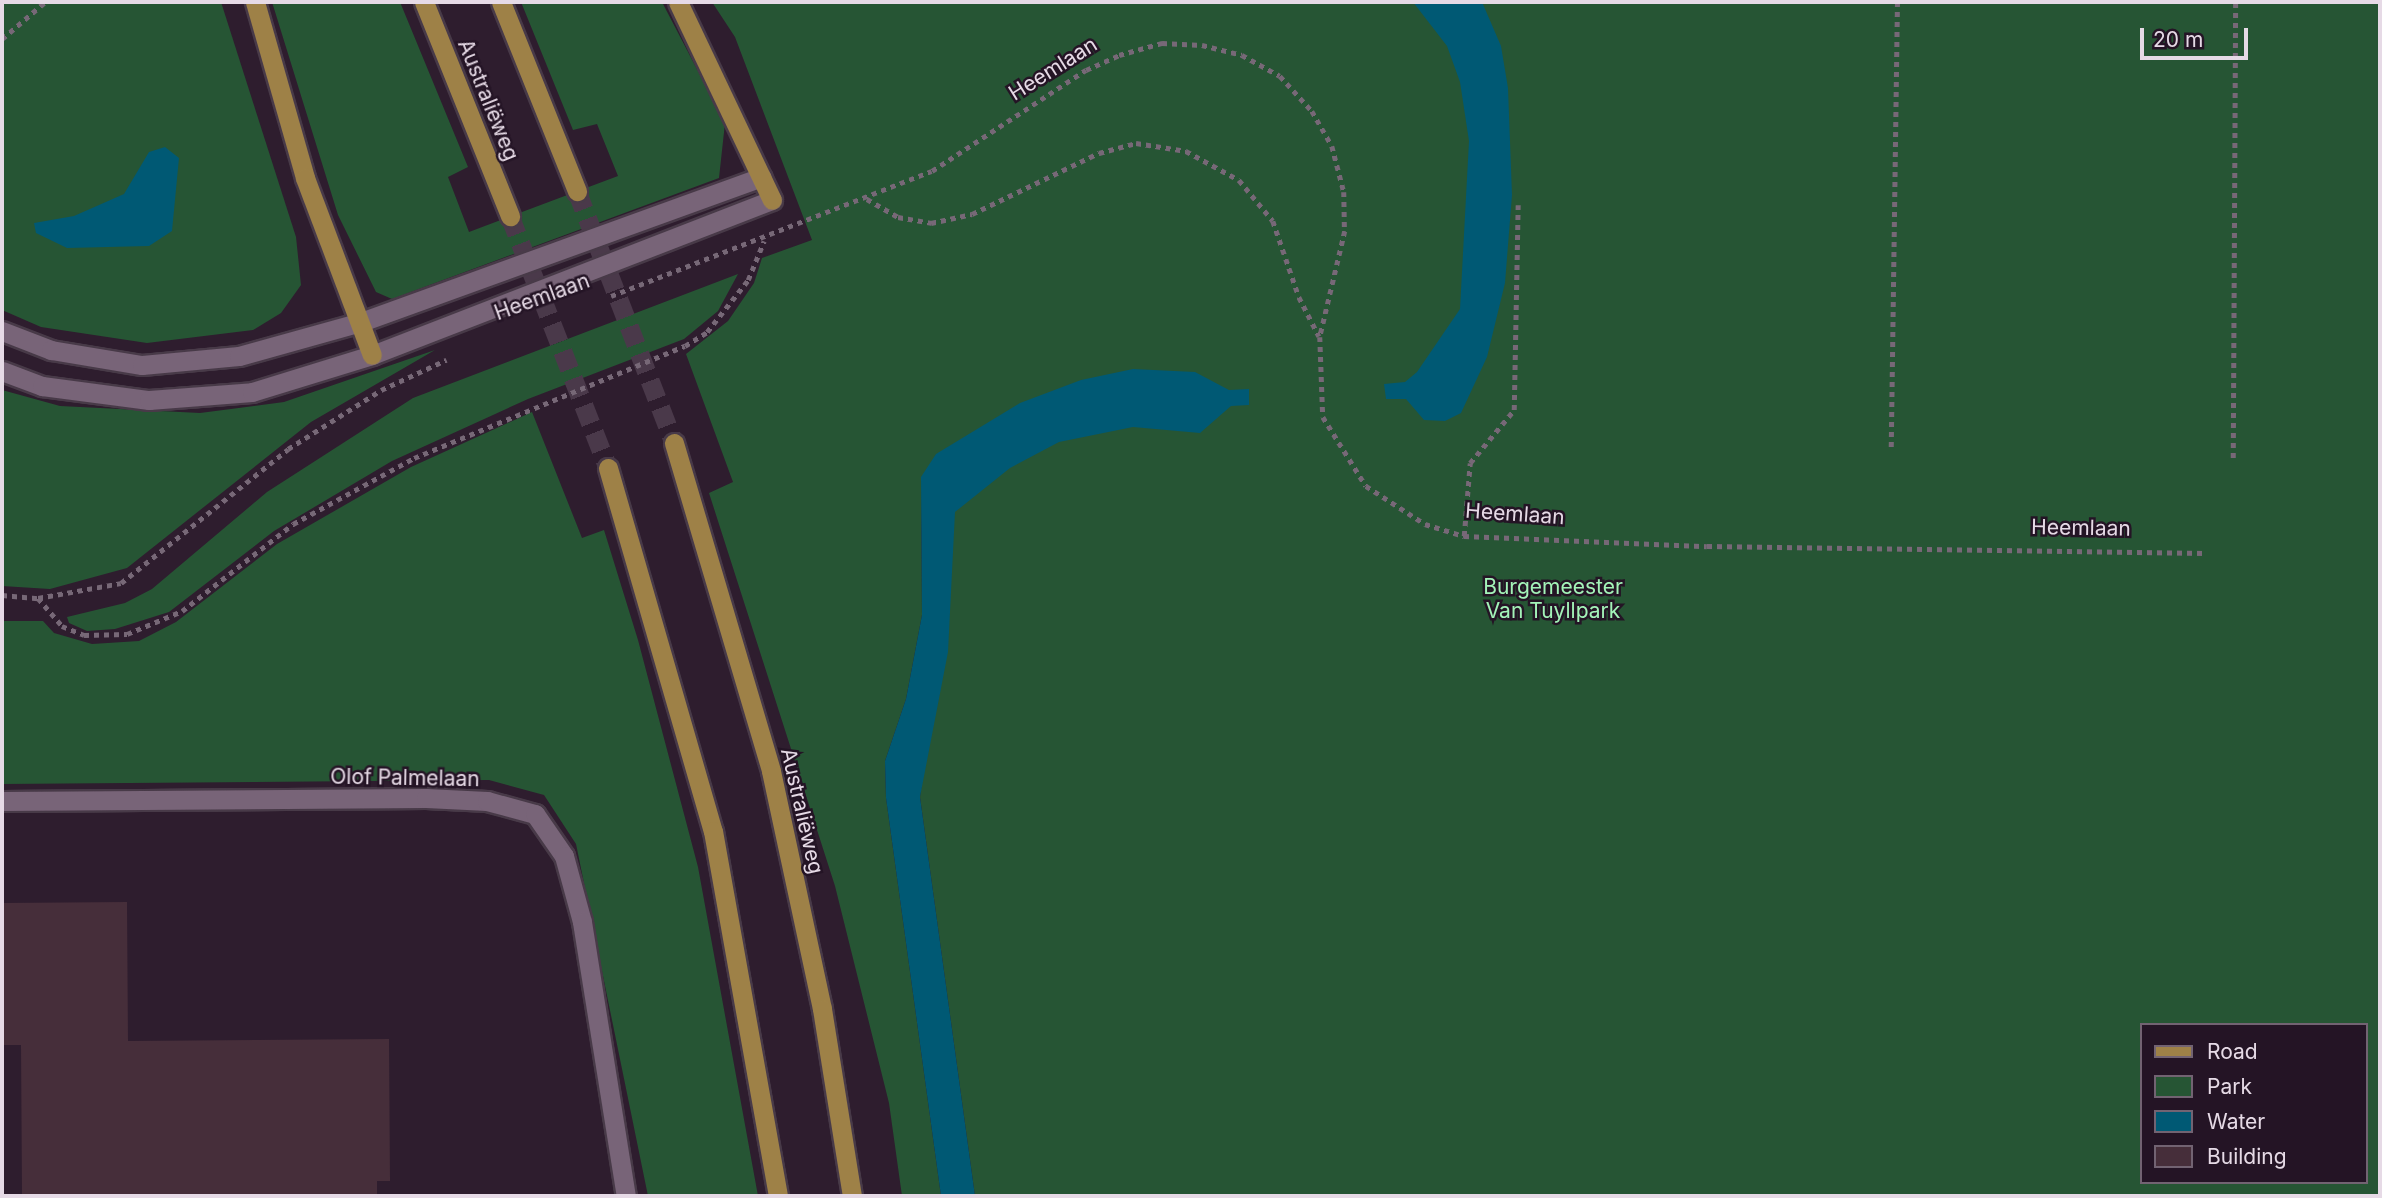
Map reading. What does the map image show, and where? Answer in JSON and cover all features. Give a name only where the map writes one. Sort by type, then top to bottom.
[{"type":"main road","points":[[255,2],[305,178],[372,355]]},
{"type":"main road","name":"Australiëweg","points":[[424,2],[510,216]]},
{"type":"main road","points":[[501,2],[577,191]]},
{"type":"main road","points":[[678,2],[772,200]]},
{"type":"main road","name":"Australiëweg","points":[[674,443],[771,771],[822,1009],[852,1196]]},
{"type":"main road","points":[[608,468],[713,831],[778,1196]]},
{"type":"street","name":"Heemlaan","points":[[2,331],[51,350],[142,365],[239,356],[361,322],[762,177]]},
{"type":"street","name":"Heemlaan","points":[[2,371],[42,386],[149,400],[252,392],[372,355],[772,200]]},
{"type":"street","name":"Olof Palmelaan","points":[[2,801],[426,798],[487,801],[535,814],[564,856],[582,922],[626,1196]]},
{"type":"path","points":[[2,39],[45,2]]},
{"type":"path","points":[[1891,447],[1897,2]]},
{"type":"path","points":[[2233,458],[2235,2]]},
{"type":"path","name":"Heemlaan","points":[[606,298],[866,199],[975,147],[1086,70],[1119,55],[1162,43],[1242,55],[1280,76],[1312,111],[1332,146],[1344,192],[1345,231],[1320,337],[1323,417],[1346,461],[1366,486],[1425,524],[1464,536],[2205,553]]},
{"type":"path","points":[[866,199],[898,217],[931,223],[972,214],[1099,153],[1136,143],[1186,151],[1239,180],[1273,221],[1299,297],[1320,337]]},
{"type":"path","points":[[1464,536],[1470,463],[1514,410],[1518,205]]},
{"type":"path","points":[[38,598],[62,626],[84,635],[127,634],[182,611],[293,524],[414,458],[685,346],[707,332],[748,279],[764,240]]},
{"type":"path","points":[[2,595],[38,598],[121,583],[288,449],[381,390],[450,358]]},
{"type":"green space","points":[[2,2],[221,2],[296,237],[301,285],[281,313],[253,330],[147,343],[41,327],[2,310]]},
{"type":"green space","points":[[272,2],[400,2],[468,167],[448,177],[469,232],[618,176],[597,124],[573,130],[521,2],[662,2],[725,123],[719,178],[392,299],[376,292],[338,215]]},
{"type":"green space","name":"Burgemeester Van Tuyllpark","points":[[712,2],[2380,2],[2380,1196],[975,1196],[920,797],[926,751],[921,477],[922,615],[906,699],[885,761],[886,798],[941,1196],[902,1196],[889,1103],[835,886],[709,493],[733,482],[686,354],[728,321],[754,283],[762,258],[812,240],[735,37]]},
{"type":"green space","points":[[738,274],[718,311],[684,339],[528,399],[392,461],[274,531],[169,612],[115,629],[87,631],[69,623],[67,617],[125,603],[152,589],[267,492],[413,398]]},
{"type":"green space","points":[[435,350],[311,422],[127,568],[50,589],[2,586],[2,390],[60,406],[200,413],[284,402]]},
{"type":"green space","points":[[532,412],[582,538],[604,530],[638,640],[698,867],[758,1196],[648,1196],[576,844],[544,795],[489,780],[2,784],[2,621],[43,621],[54,633],[92,644],[139,641],[176,622],[277,544],[411,467]]},
{"type":"water","points":[[1413,2],[1482,2],[1501,46],[1508,88],[1512,195],[1505,283],[1487,357],[1461,413],[1445,421],[1424,420],[1406,399],[1386,399],[1384,384],[1405,382],[1417,372],[1460,309],[1469,141],[1460,82],[1447,46]]},
{"type":"water","points":[[165,147],[179,158],[172,231],[149,246],[67,248],[36,233],[34,223],[74,216],[124,194],[149,152]]},
{"type":"water","points":[[1133,369],[1195,372],[1229,390],[1249,389],[1249,405],[1231,406],[1200,433],[1133,427],[1059,442],[1010,468],[955,512],[948,652],[920,797],[975,1196],[941,1196],[886,798],[885,761],[906,699],[922,615],[921,477],[936,454],[1020,403],[1081,380]]},
{"type":"building","points":[[127,902],[128,1041],[389,1039],[390,1181],[377,1181],[377,1196],[22,1196],[21,1045],[2,1045],[2,903]]},
{"type":"tunnel","points":[[577,191],[674,443]]},
{"type":"tunnel","points":[[510,216],[608,468]]}]
